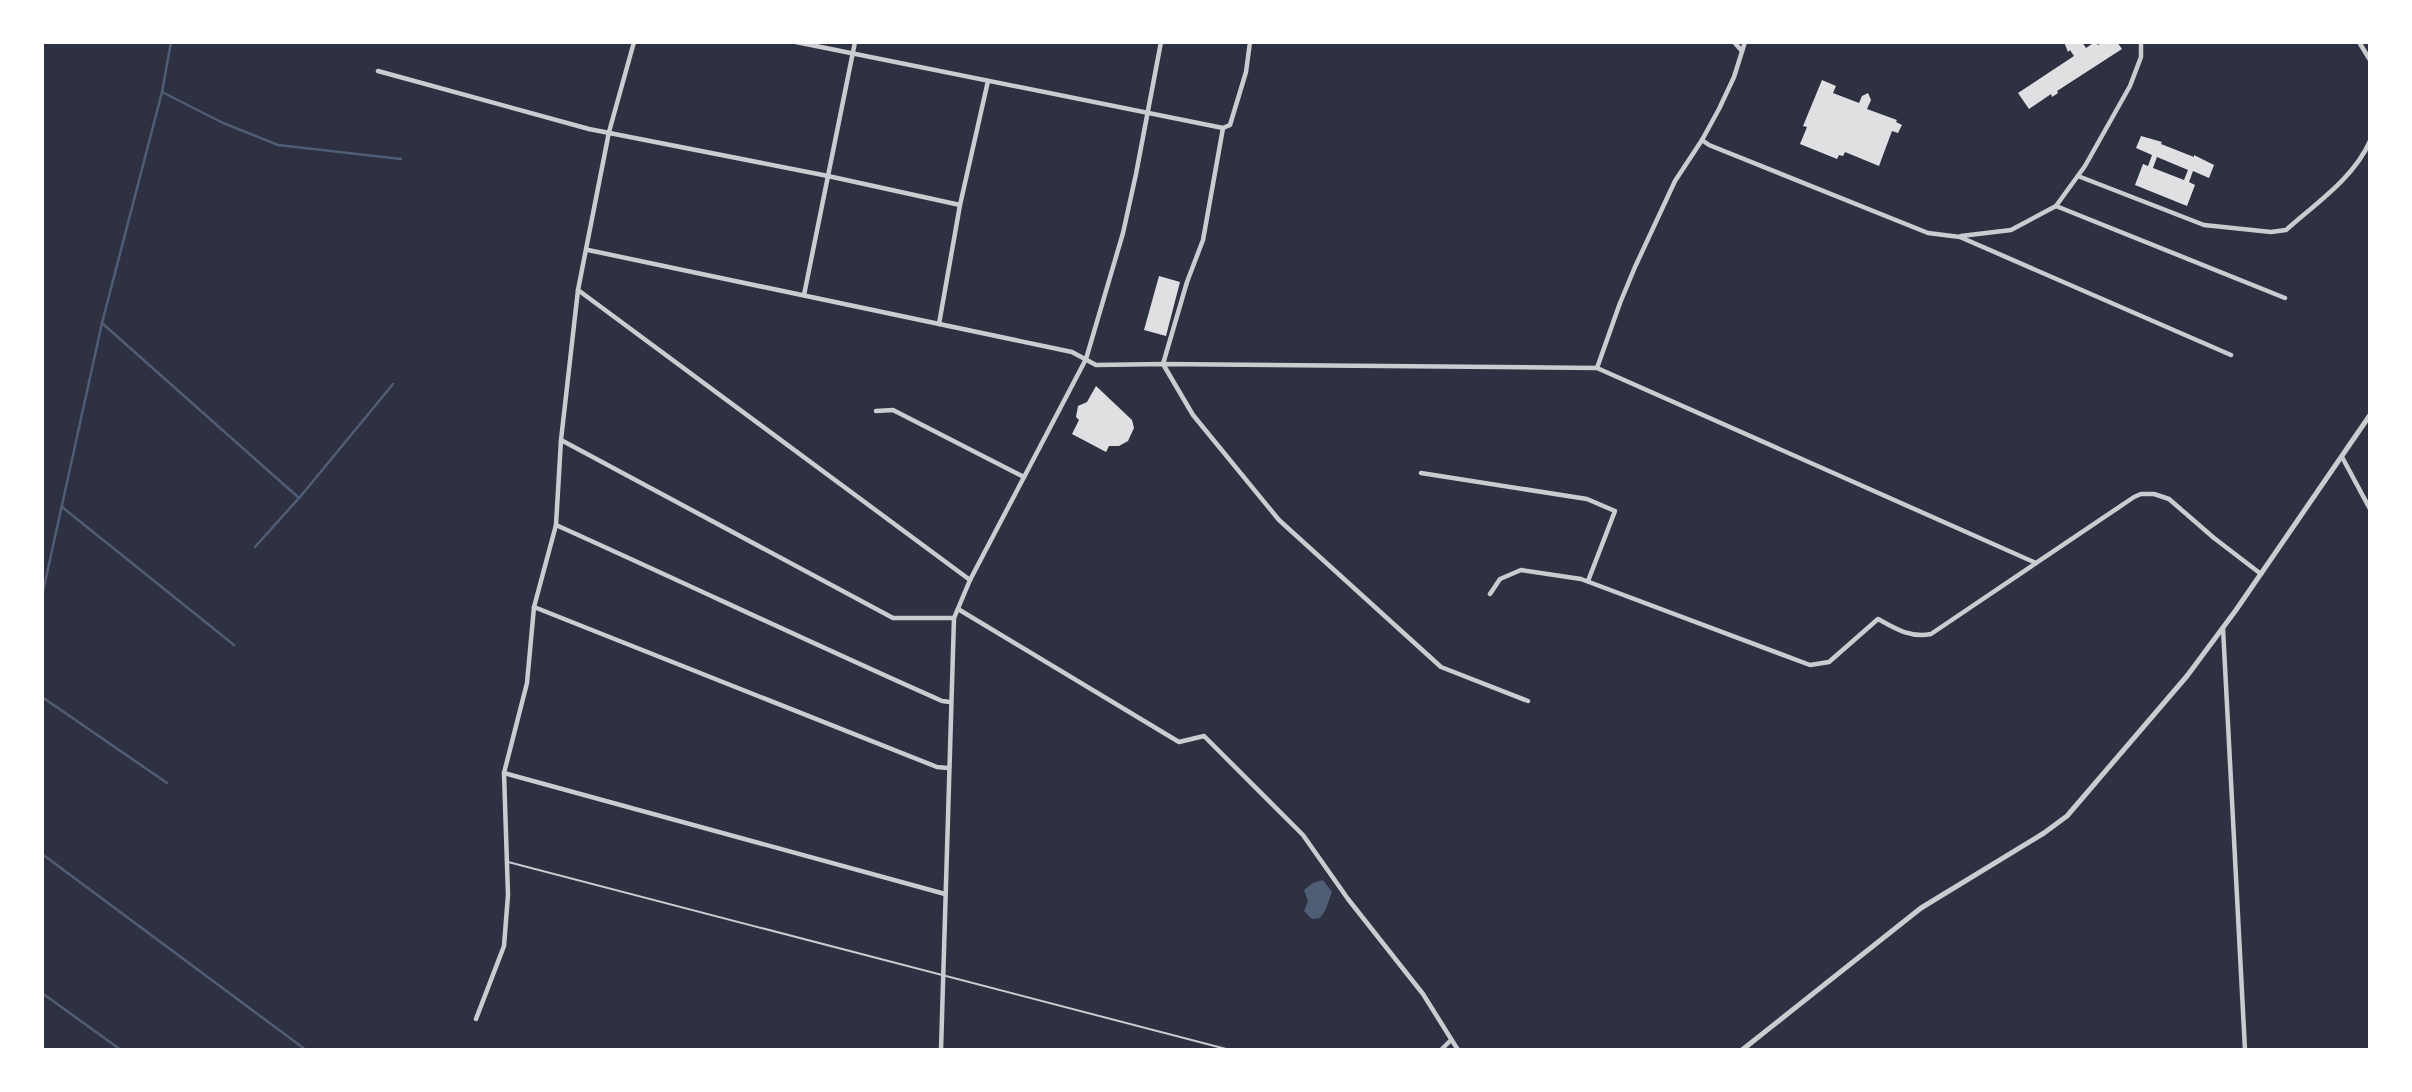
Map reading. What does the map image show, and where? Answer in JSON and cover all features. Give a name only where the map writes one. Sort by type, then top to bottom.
[{"type":"street","points":[[476,1019],[504,946],[508,895],[504,773],[527,683],[534,607],[556,525],[561,440],[578,290],[588,250],[609,132],[634,42]]},
{"type":"street","points":[[796,42],[1223,128],[1230,125],[1246,72],[1250,42]]},
{"type":"street","points":[[804,295],[855,42]]},
{"type":"street","points":[[941,1050],[954,618],[970,580],[1086,359],[1123,233],[1160,42]]},
{"type":"street","points":[[1734,42],[1742,51]]},
{"type":"street","points":[[1597,368],[1620,303],[1675,181],[1702,140],[1734,77],[1745,42]]},
{"type":"street","points":[[1702,140],[1928,233],[1960,237],[2011,230],[2056,206],[2078,176],[2130,86],[2139,65],[2141,42]]},
{"type":"street","points":[[2359,42],[2370,60]]},
{"type":"street","points":[[378,71],[609,132],[960,205]]},
{"type":"street","points":[[939,324],[960,205],[988,81]]},
{"type":"street","points":[[1223,128],[1203,240],[1187,282],[1163,364],[1193,415],[1289,530],[1441,667],[1528,701]]},
{"type":"street","points":[[2078,176],[2204,225],[2260,232],[2286,230],[2343,179],[2370,141]]},
{"type":"street","points":[[2056,206],[2285,298]]},
{"type":"street","points":[[1960,237],[2231,355]]},
{"type":"street","points":[[588,250],[1072,352],[1096,365],[1597,368],[2036,563]]},
{"type":"street","points":[[578,290],[970,580]]},
{"type":"street","points":[[876,411],[893,410],[1024,477]]},
{"type":"street","points":[[1741,1050],[1921,908],[2029,843],[2067,816],[2187,676],[2370,415]]},
{"type":"street","points":[[561,440],[893,618],[954,618]]},
{"type":"street","points":[[2342,457],[2370,509]]},
{"type":"street","points":[[1421,473],[1587,499],[1615,511],[1588,581]]},
{"type":"street","points":[[1490,594],[1500,579],[1521,570],[1588,581],[1810,665],[1829,662],[1878,619],[1907,634],[1931,634],[2141,494],[2154,494],[2176,503],[2214,538],[2261,574]]},
{"type":"street","points":[[556,525],[847,659],[942,701],[950,702]]},
{"type":"street","points":[[534,607],[937,767],[948,768]]},
{"type":"street","points":[[958,609],[1179,741],[1204,736],[1303,835],[1348,899],[1423,994],[1458,1050]]},
{"type":"street","points":[[2223,628],[2245,1050]]},
{"type":"street","points":[[504,773],[945,894]]},
{"type":"street","points":[[1441,1050],[1451,1040]]},
{"type":"lane","points":[[507,862],[1230,1050]]},
{"type":"water","points":[[1323,880],[1332,892],[1320,918],[1312,919],[1304,911],[1308,901],[1304,890]]},
{"type":"building","points":[[2064,42],[2082,42],[2086,48],[2095,42],[2098,45],[2103,42],[2117,42],[2122,49],[2057,91],[2052,97],[2051,94],[2029,109],[2018,93],[2074,56],[2070,50],[2068,52]]},
{"type":"building","points":[[1822,80],[1836,86],[1833,93],[1859,103],[1862,96],[1868,93],[1871,100],[1867,109],[1897,120],[1896,122],[1902,125],[1898,133],[1892,131],[1879,166],[1845,152],[1837,159],[1800,144],[1807,127],[1803,126]]},
{"type":"building","points":[[2141,136],[2162,142],[2161,144],[2214,165],[2209,178],[2193,171],[2189,182],[2195,185],[2187,206],[2135,185],[2143,164],[2148,166],[2152,155],[2136,148]],"holes":[[[2157,157],[2188,170],[2184,180],[2153,168]]]},
{"type":"building","points":[[1159,276],[1180,282],[1166,336],[1144,330]]},
{"type":"building","points":[[1096,386],[1132,420],[1134,428],[1128,441],[1119,446],[1109,446],[1106,452],[1072,434],[1079,420],[1076,417],[1078,406],[1087,402]]},
{"type":"waterway","points":[[42,596],[102,323],[162,92],[171,42]]},
{"type":"waterway","points":[[162,92],[223,123],[278,145],[401,159]]},
{"type":"waterway","points":[[102,323],[299,498],[255,547]]},
{"type":"waterway","points":[[300,497],[393,384]]},
{"type":"waterway","points":[[62,507],[234,645]]},
{"type":"waterway","points":[[42,697],[167,783]]},
{"type":"waterway","points":[[42,854],[306,1050]]},
{"type":"waterway","points":[[42,993],[121,1050]]}]
